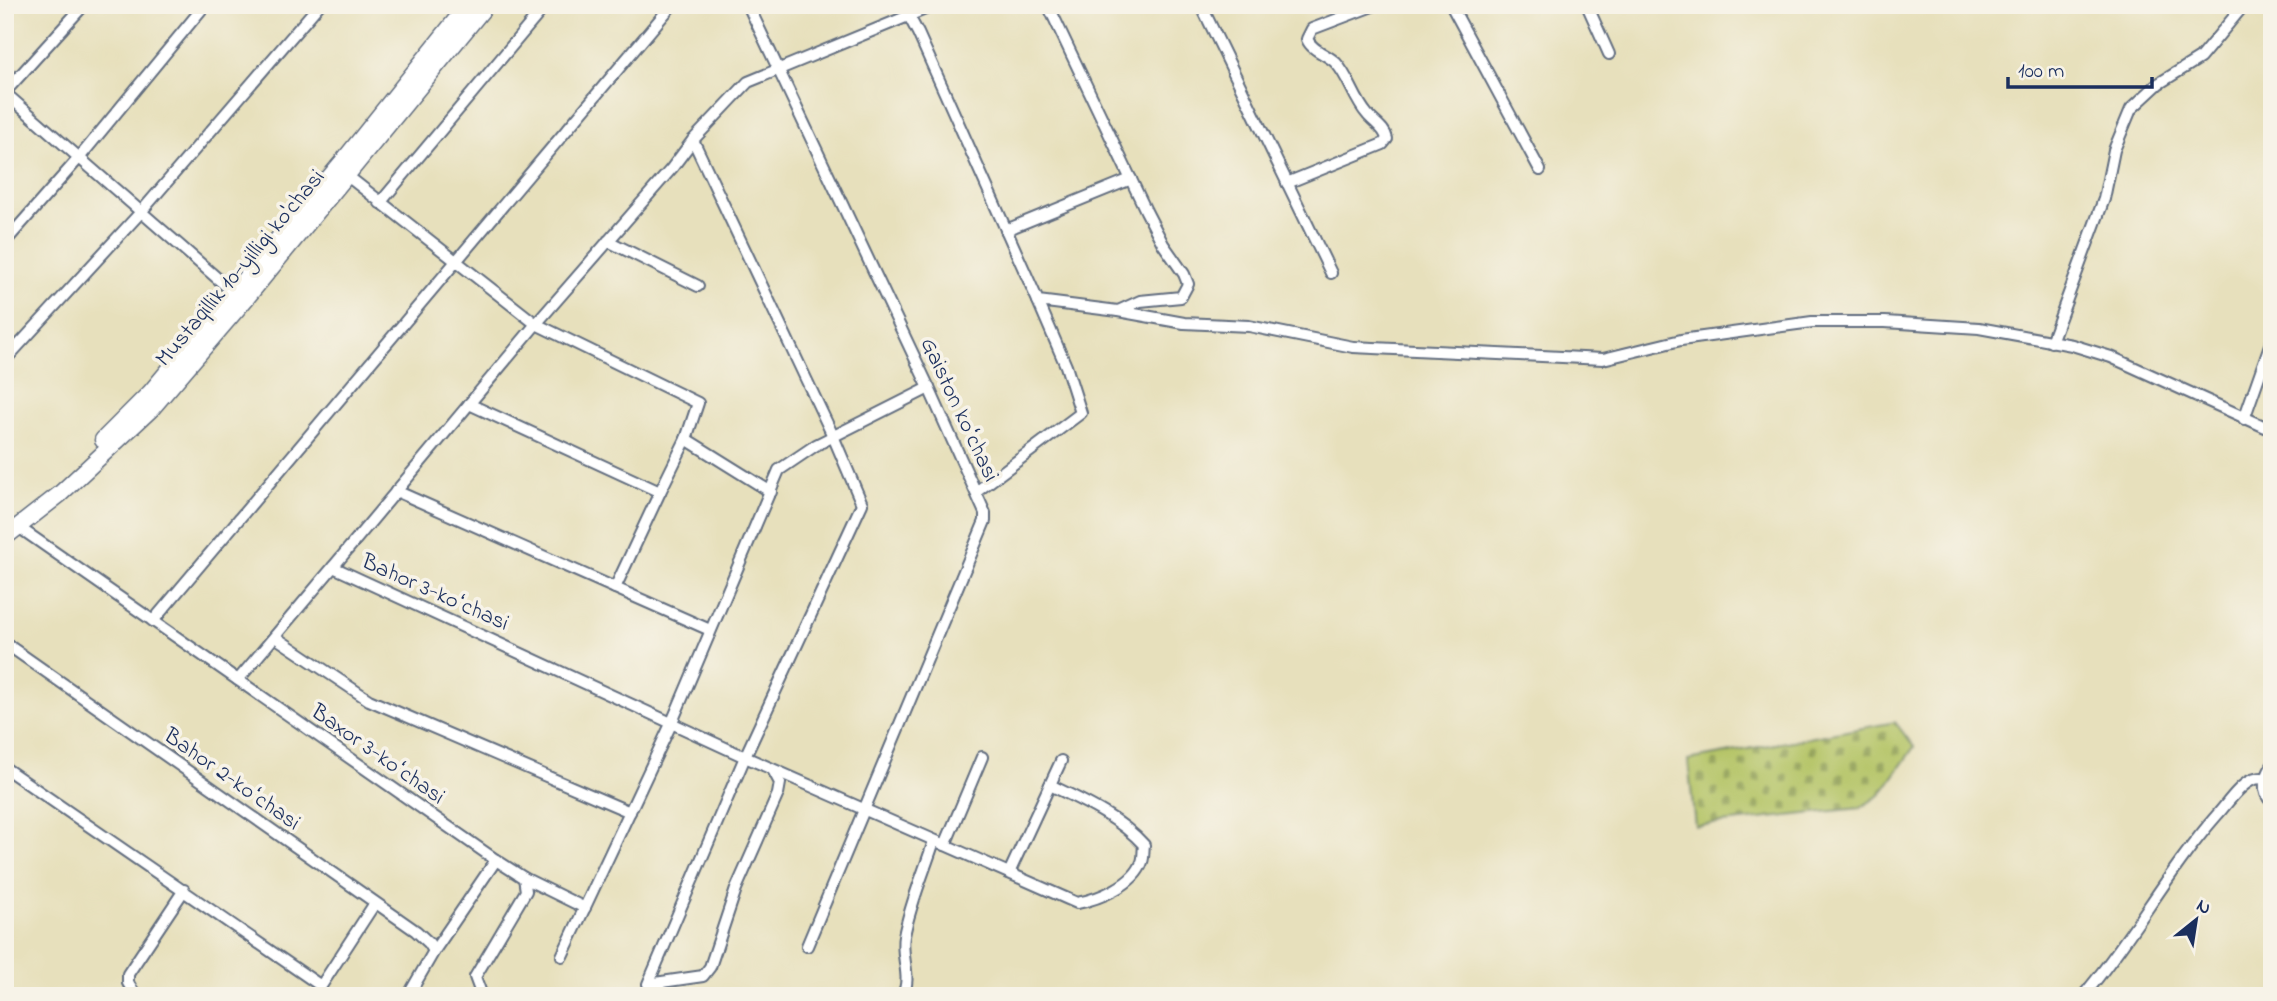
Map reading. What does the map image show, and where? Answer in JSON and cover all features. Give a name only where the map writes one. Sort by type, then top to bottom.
[{"type":"main road","name":"Mustaqillik 10-yilligi ko'chasi","points":[[9,529],[150,393],[344,160],[468,5]]},
{"type":"main road","name":"Mustaqillik 10-yilligi ko'chasi","points":[[9,529],[60,494],[151,409],[247,297],[486,5]]},
{"type":"street","points":[[84,5],[5,93],[233,292]]},
{"type":"street","points":[[5,243],[205,5]]},
{"type":"street","points":[[5,360],[141,212],[320,5]]},
{"type":"street","points":[[380,203],[546,5]]},
{"type":"street","points":[[153,621],[672,5]]},
{"type":"street","name":"Gaiston koʻchasi","points":[[748,5],[985,513],[985,521],[882,772],[807,946]]},
{"type":"street","points":[[332,567],[693,140],[748,82],[906,10],[935,5]]},
{"type":"street","points":[[1048,5],[1163,244],[1176,260],[1188,285],[1181,297],[1140,301],[1118,311]]},
{"type":"street","points":[[1201,5],[1331,273]]},
{"type":"street","points":[[1287,183],[1383,144],[1387,139],[1386,133],[1367,115],[1357,100],[1338,65],[1309,45],[1307,39],[1312,29],[1375,5]]},
{"type":"street","points":[[1451,5],[1540,170]]},
{"type":"street","points":[[1587,5],[1609,54]]},
{"type":"street","points":[[2051,342],[2104,200],[2114,150],[2132,109],[2158,84],[2200,58],[2244,5]]},
{"type":"street","points":[[906,10],[1038,301],[1066,366],[1081,413],[976,492]]},
{"type":"street","points":[[693,140],[833,436],[862,504],[745,757],[648,984],[703,976],[710,967],[736,889],[778,794],[780,783],[773,770]]},
{"type":"street","points":[[345,174],[536,324],[698,403],[686,439],[615,588]]},
{"type":"street","points":[[1006,230],[1131,179]]},
{"type":"street","points":[[608,241],[698,286]]},
{"type":"street","points":[[1038,301],[1184,323],[1249,326],[1353,347],[1603,359],[1681,340],[1812,322],[1885,322],[1979,328],[2072,345],[2111,357],[2272,430]]},
{"type":"street","points":[[2244,419],[2270,345]]},
{"type":"street","points":[[562,956],[672,722],[779,470],[816,444],[929,388]]},
{"type":"street","points":[[469,404],[660,492]]},
{"type":"street","points":[[686,439],[771,492]]},
{"type":"street","points":[[396,491],[710,630]]},
{"type":"street","points":[[9,529],[153,621],[238,680]]},
{"type":"street","name":"Bahor 3-koʻchasi","points":[[238,680],[332,567],[773,770],[1077,903],[1090,901],[1118,887],[1135,873],[1143,861],[1144,845],[1134,834],[1092,806],[1049,785]]},
{"type":"street","points":[[275,636],[369,700],[630,812]]},
{"type":"street","name":"Bahor 2-koʻchasi","points":[[5,643],[416,931],[434,951]]},
{"type":"street","name":"Baxor 3-koʻchasi","points":[[238,680],[496,860],[524,878],[585,908]]},
{"type":"street","points":[[902,996],[907,981],[903,962],[904,935],[940,843],[982,757]]},
{"type":"street","points":[[1009,873],[1061,761]]},
{"type":"street","points":[[2272,766],[2264,788],[2272,802]]},
{"type":"street","points":[[5,768],[321,986],[375,903]]},
{"type":"street","points":[[2082,996],[2107,968],[2166,879],[2241,787],[2252,779],[2266,778]]},
{"type":"street","points":[[408,996],[434,951],[496,860]]},
{"type":"street","points":[[481,996],[475,977],[526,891],[524,878]]},
{"type":"street","points":[[136,996],[128,983],[128,974],[184,890]]},
{"type":"green space","points":[[1895,722],[1914,747],[1881,794],[1860,808],[1695,826],[1688,760]]}]
